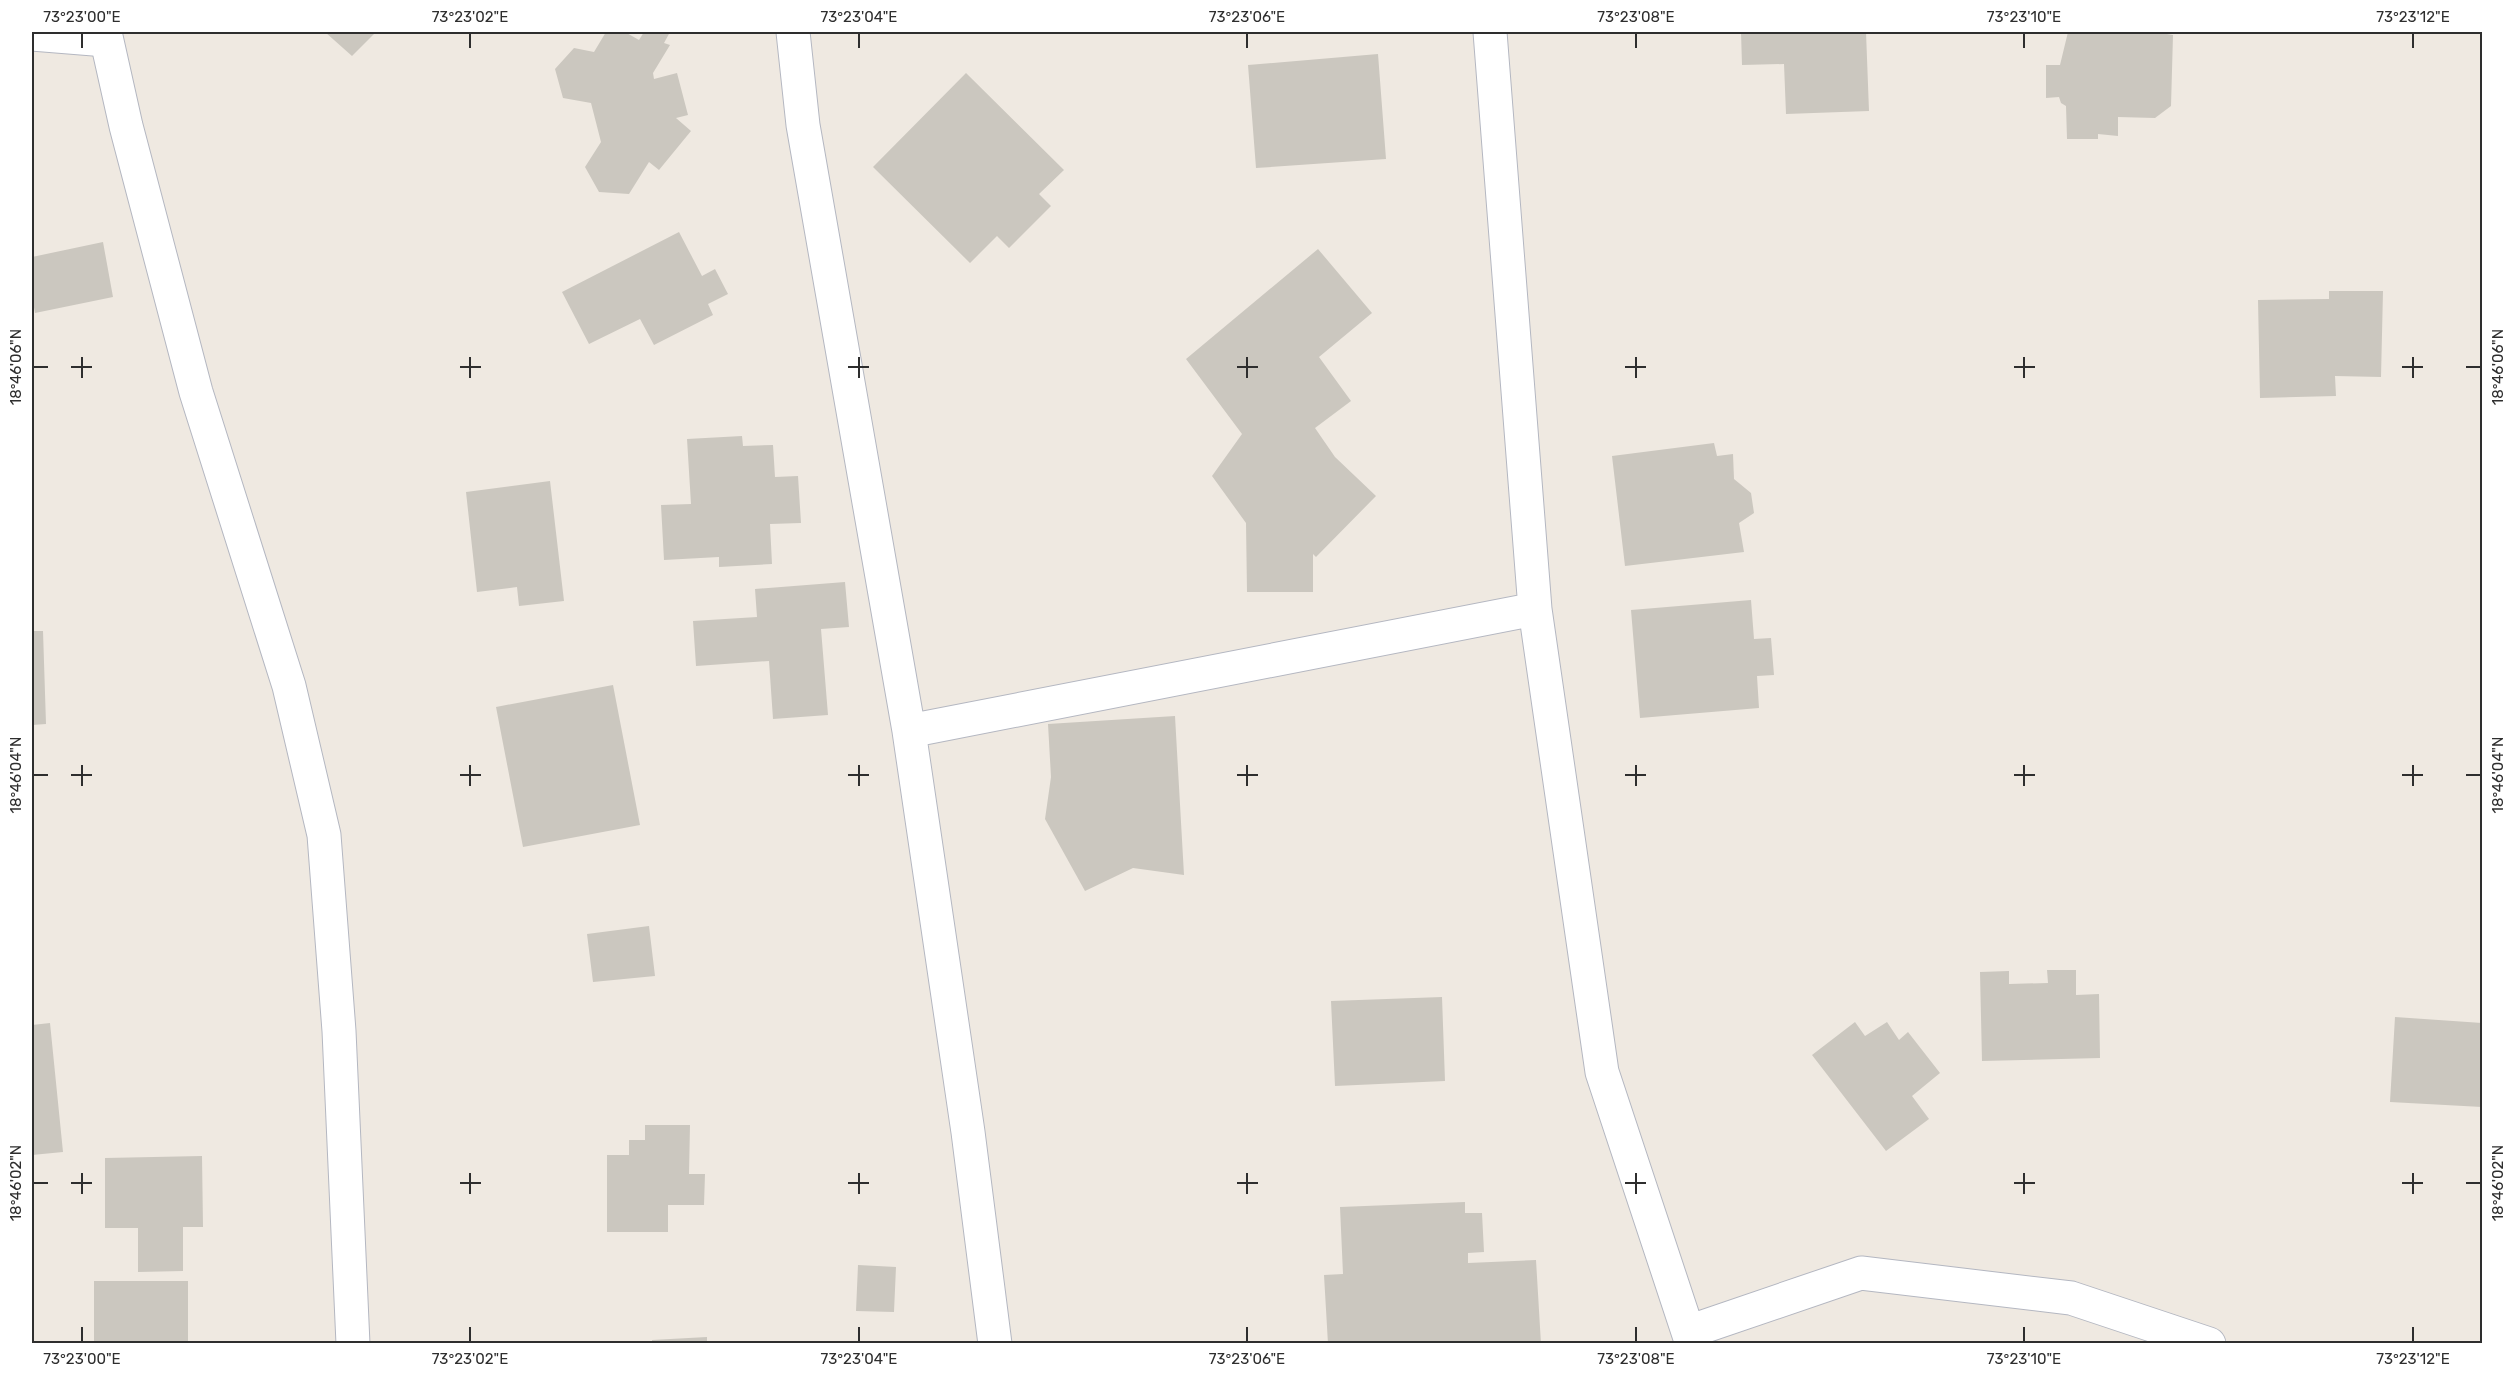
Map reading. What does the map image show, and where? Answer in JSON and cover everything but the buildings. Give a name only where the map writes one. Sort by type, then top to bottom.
[{"type":"street","points":[[793,32],[803,126],[909,731],[968,1132],[995,1344]]},
{"type":"street","points":[[1490,32],[1535,609],[1602,1072],[1690,1338],[1861,1273],[2071,1298],[2209,1344]]},
{"type":"street","points":[[32,34],[105,36],[126,126],[196,392],[289,686],[324,835],[339,1030],[353,1344]]},
{"type":"street","points":[[909,731],[1535,609]]}]
